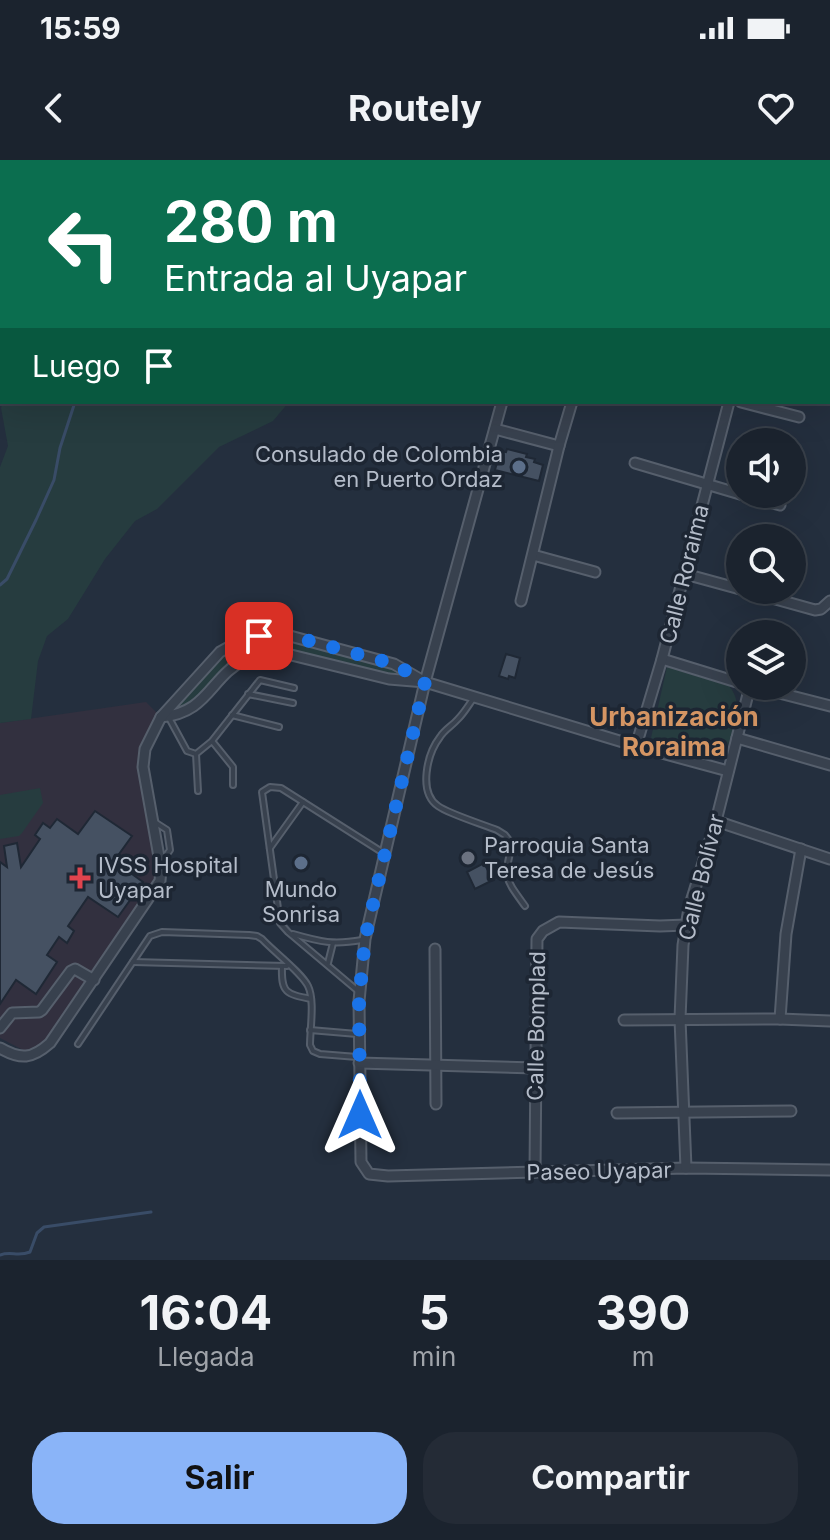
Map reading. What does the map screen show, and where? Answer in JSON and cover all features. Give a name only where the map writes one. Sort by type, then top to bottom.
[{"type":"street","points":[[501,404],[425,682],[365,939],[359,1060],[435,1066],[535,1068]]},
{"type":"street","points":[[521,601],[571,404]]},
{"type":"street","name":"Calle Roraima","points":[[636,746],[685,574],[728,404]]},
{"type":"street","points":[[749,404],[799,417]]},
{"type":"street","points":[[495,429],[559,446]]},
{"type":"street","points":[[635,463],[726,490]]},
{"type":"street","points":[[533,555],[595,572]]},
{"type":"street","points":[[685,574],[726,586]]},
{"type":"street","points":[[793,604],[815,610],[830,601]]},
{"type":"street","points":[[0,1048],[18,1056],[36,1054],[54,1038],[160,881],[160,863],[143,758],[148,740],[164,717],[220,652],[238,642],[259,636],[290,636],[394,664],[425,682]]},
{"type":"street","points":[[164,717],[184,713],[196,705],[228,672],[246,659],[271,653],[295,655],[389,679],[425,682],[728,771]]},
{"type":"street","points":[[662,659],[726,679]]},
{"type":"street","name":"Calle Bolívar","points":[[686,1168],[680,989],[686,925],[747,700]]},
{"type":"street","points":[[806,700],[830,706]]},
{"type":"street","points":[[737,738],[830,765]]},
{"type":"street","points":[[716,821],[830,859]]},
{"type":"street","points":[[780,1019],[786,934],[801,849]]},
{"type":"street","name":"Calle Bomplad","points":[[535,1172],[537,939],[543,931],[559,922],[686,925]]},
{"type":"street","points":[[435,949],[436,1104]]},
{"type":"street","points":[[0,1028],[12,1013],[42,1010],[71,971],[75,969],[94,980]]},
{"type":"street","points":[[624,1020],[830,1021]]},
{"type":"street","name":"Paseo Uyapar","points":[[359,1060],[361,1162],[369,1174],[686,1168],[830,1170]]},
{"type":"street","points":[[617,1113],[791,1111]]},
{"type":"lane","points":[[196,754],[212,741],[261,679],[294,688]]},
{"type":"lane","points":[[248,694],[293,703]]},
{"type":"lane","points":[[475,697],[458,720],[437,740],[427,769],[426,787],[430,799],[439,807],[505,835],[512,844],[506,871],[508,882],[525,906]]},
{"type":"lane","points":[[232,715],[279,727]]},
{"type":"lane","points":[[164,717],[187,751],[196,754]]},
{"type":"lane","points":[[212,741],[233,767],[233,785]]},
{"type":"lane","points":[[196,754],[198,791]]},
{"type":"lane","points":[[360,992],[280,923],[262,792],[270,787],[281,788],[385,854]]},
{"type":"lane","points":[[270,848],[303,802]]},
{"type":"lane","points":[[78,1044],[150,936],[162,932],[257,936],[309,988],[310,1045],[313,1051],[359,1060]]},
{"type":"lane","points":[[290,933],[333,943],[365,939]]},
{"type":"lane","points":[[328,963],[333,943]]},
{"type":"lane","points":[[133,962],[289,966]]},
{"type":"lane","points":[[282,966],[284,990],[311,999]]},
{"type":"lane","points":[[310,1030],[359,1034]]},
{"type":"shaded area","name":"IVSS Hospital Uyapar","points":[[146,702],[161,717],[145,749],[160,881],[54,1038],[33,1050],[23,1050],[0,1038],[0,723]]},
{"type":"green space","points":[[2,404],[287,404],[273,421],[219,447],[157,509],[135,521],[105,559],[68,619],[47,636],[38,661],[31,719],[0,723],[0,467],[8,446]]},
{"type":"green space","points":[[272,635],[394,664],[425,682],[295,655],[246,659],[196,705],[161,717],[220,652]]},
{"type":"green space","points":[[667,667],[726,685],[726,700],[736,700],[734,727],[725,751],[711,755],[651,738]]},
{"type":"green space","points":[[40,788],[43,803],[22,833],[0,839],[0,795]]},
{"type":"building","name":"Consulado de Colombia en Puerto Ordaz","points":[[507,449],[527,454],[526,457],[543,465],[539,481],[495,470],[500,451],[506,452]]},
{"type":"building","points":[[506,654],[520,658],[515,678],[499,676]]},
{"type":"building","points":[[95,811],[132,836],[114,861],[143,882],[118,917],[88,897],[68,926],[74,931],[67,943],[59,937],[47,955],[57,962],[36,994],[16,980],[0,1004],[0,862],[7,867],[4,846],[17,843],[21,867],[40,839],[35,835],[43,823],[50,828],[57,819],[78,834]]},
{"type":"building","points":[[484,863],[493,880],[475,889],[467,872]]},
{"type":"waterway","points":[[0,585],[7,579],[54,480],[60,448],[74,404]]},
{"type":"waterway","points":[[0,1255],[30,1252],[37,1233],[44,1227],[151,1212]]},
{"type":"place","name":"Consulado de Colombia en Puerto Ordaz","points":[[519,467]]},
{"type":"place","name":"Parroquia Santa Teresa de Jesús","points":[[468,858]]},
{"type":"place","name":"Mundo Sonrisa","points":[[301,863]]},
{"type":"place","name":"IVSS Hospital Uyapar","points":[[80,878]]},
{"type":"district","name":"Urbanización Roraima","points":[[674,731]]},
{"type":"route","points":[[259,636],[290,636],[394,664],[425,682],[365,939],[359,1001],[360,1115]]}]
